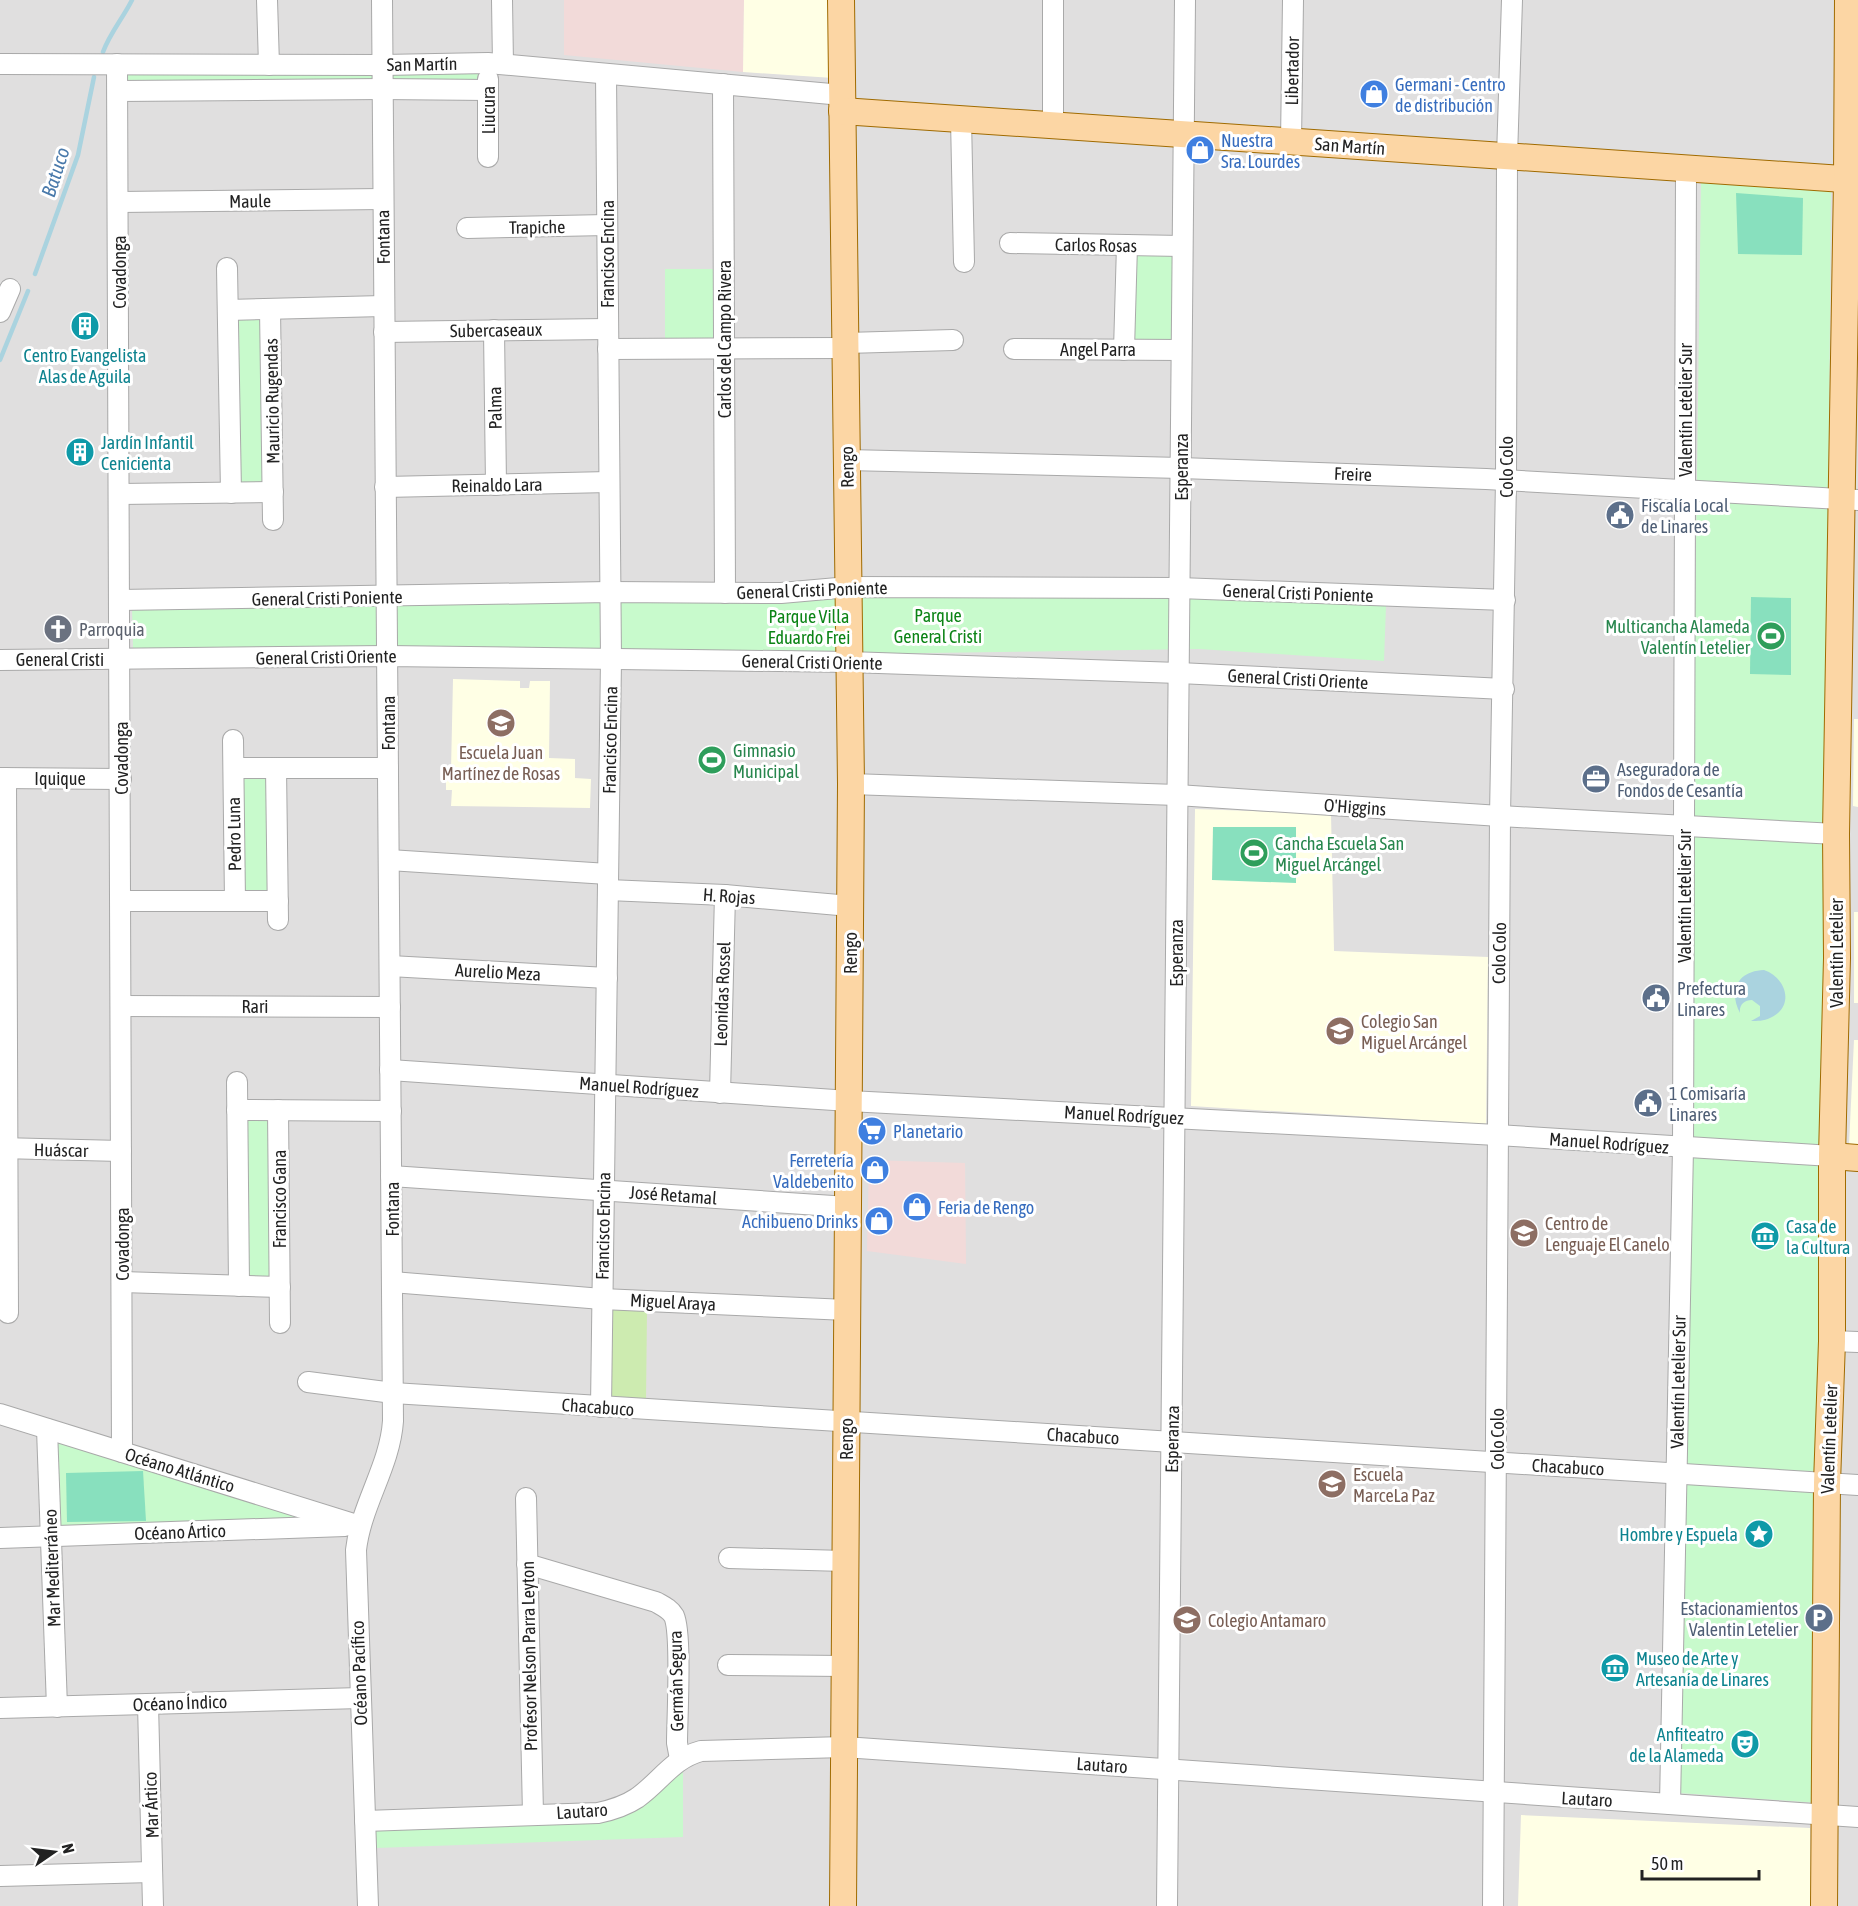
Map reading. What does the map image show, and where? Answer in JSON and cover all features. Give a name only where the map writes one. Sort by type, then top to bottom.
[{"type":"main road","name":"Rengo","points":[[841,0],[851,784],[843,1906]]},
{"type":"main road","name":"Valentín Letelier","points":[[1824,1906],[1827,1483],[1832,1341],[1832,1156],[1837,958],[1847,834],[1852,180],[1848,0]]},
{"type":"main road","name":"San Martín","points":[[842,103],[961,120],[1852,180]]},
{"type":"main road","name":"Manuel Rodríguez","points":[[1832,1156],[1858,1158]]},
{"type":"street","points":[[267,0],[269,64]]},
{"type":"street","name":"Fontana","points":[[382,0],[393,1393],[392,1433],[389,1445]]},
{"type":"street","name":"Liucura","points":[[488,157],[488,90],[495,63],[502,0]]},
{"type":"street","points":[[1053,0],[1053,126]]},
{"type":"street","name":"Esperanza","points":[[1167,1906],[1185,0]]},
{"type":"street","name":"Libertador","points":[[1291,142],[1293,0]]},
{"type":"street","name":"Colo Colo","points":[[1493,1906],[1500,816],[1505,600],[1507,157],[1512,0]]},
{"type":"street","name":"San Martín","points":[[0,64],[495,63],[723,84],[842,103]]},
{"type":"street","name":"Covadonga","points":[[117,64],[122,1452]]},
{"type":"street","name":"Francisco Encina","points":[[601,1407],[611,660],[606,74]]},
{"type":"street","name":"Carlos del Campo Rivera","points":[[723,84],[725,594]]},
{"type":"street","name":"San Martín","points":[[118,91],[488,90]]},
{"type":"street","points":[[961,120],[964,262]]},
{"type":"street","name":"Valentín Letelier Sur","points":[[1670,1804],[1683,1148],[1686,169]]},
{"type":"street","name":"Maule","points":[[118,202],[382,199]]},
{"type":"street","name":"Trapiche","points":[[467,228],[607,225]]},
{"type":"street","name":"Carlos Rosas","points":[[1010,243],[1182,246]]},
{"type":"street","points":[[1124,350],[1127,245]]},
{"type":"street","points":[[227,268],[231,493]]},
{"type":"street","points":[[0,312],[10,289]]},
{"type":"street","points":[[228,310],[383,306]]},
{"type":"street","name":"Mauricio Rugendas","points":[[270,309],[273,520]]},
{"type":"street","name":"Subercaseaux","points":[[384,332],[607,329]]},
{"type":"street","name":"Palma","points":[[494,330],[496,485]]},
{"type":"street","points":[[608,350],[846,346],[953,340]]},
{"type":"street","name":"Angel Parra","points":[[1014,349],[1181,350]]},
{"type":"street","name":"Freire","points":[[847,460],[1181,468],[1506,480],[1850,499]]},
{"type":"street","name":"Reinaldo Lara","points":[[385,487],[609,483]]},
{"type":"street","points":[[120,494],[273,492]]},
{"type":"street","name":"General Cristi Poniente","points":[[120,600],[609,592],[725,594],[849,587],[1179,588],[1505,600]]},
{"type":"street","name":"General Cristi Oriente","points":[[120,659],[387,656],[849,662],[1179,673],[1504,689]]},
{"type":"street","name":"General Cristi","points":[[0,660],[120,659]]},
{"type":"street","name":"Pedro Luna","points":[[233,740],[235,901]]},
{"type":"street","points":[[234,768],[388,768]]},
{"type":"street","points":[[276,768],[278,920]]},
{"type":"street","points":[[3,778],[4,1149],[8,1313]]},
{"type":"street","name":"Iquique","points":[[3,778],[121,779]]},
{"type":"street","name":"O'Higgins","points":[[851,784],[1177,795],[1500,816],[1847,834]]},
{"type":"street","name":"H. Rojas","points":[[389,860],[850,906]]},
{"type":"street","name":"Leonidas Rossel","points":[[720,1093],[725,895]]},
{"type":"street","points":[[121,901],[278,901]]},
{"type":"street","name":"Aurelio Meza","points":[[390,966],[607,978]]},
{"type":"street","name":"Rari","points":[[121,1006],[390,1007]]},
{"type":"street","name":"Manuel Rodríguez","points":[[390,1070],[849,1101],[1497,1135],[1832,1156]]},
{"type":"street","points":[[237,1082],[239,1286]]},
{"type":"street","points":[[237,1110],[391,1111]]},
{"type":"street","name":"Francisco Gana","points":[[278,1110],[280,1323]]},
{"type":"street","name":"Huáscar","points":[[4,1149],[122,1150]]},
{"type":"street","name":"José Retamal","points":[[391,1176],[848,1207]]},
{"type":"street","points":[[122,1282],[280,1287]]},
{"type":"street","name":"Miguel Araya","points":[[392,1282],[602,1299],[847,1310]]},
{"type":"street","points":[[1832,1341],[1858,1342]]},
{"type":"street","name":"Chacabuco","points":[[308,1382],[393,1393],[601,1407],[1858,1485]]},
{"type":"street","name":"Océano Atlántico","points":[[0,1414],[360,1526]]},
{"type":"street","name":"Mar Mediterráneo","points":[[47,1429],[57,1707]]},
{"type":"street","name":"Océano Pacífico","points":[[368,1906],[356,1564],[360,1526],[389,1445]]},
{"type":"street","name":"Profesor Nelson Parra Leyton","points":[[526,1498],[533,1814]]},
{"type":"street","name":"Océano Ártico","points":[[0,1538],[360,1526]]},
{"type":"street","points":[[729,1558],[845,1561]]},
{"type":"street","name":"Germán Segura","points":[[527,1564],[656,1602],[674,1616],[678,1637],[677,1743],[680,1759]]},
{"type":"street","points":[[728,1665],[845,1666]]},
{"type":"street","name":"Océano Índico","points":[[0,1708],[360,1698]]},
{"type":"street","name":"Mar Ártico","points":[[148,1704],[153,1906]]},
{"type":"street","name":"Lautaro","points":[[364,1821],[598,1813],[612,1810],[637,1798],[680,1759],[695,1753],[715,1750],[844,1747],[1858,1817]]},
{"type":"street","points":[[0,1876],[153,1872]]},
{"type":"shaded area","points":[[0,0],[1858,0],[1858,1906],[0,1906]]},
{"type":"shaded area","points":[[564,0],[744,0],[743,72],[564,55]]},
{"type":"shaded area","points":[[744,0],[829,0],[833,78],[743,72]]},
{"type":"shaded area","name":"Escuela Juan Martínez de Rosas","points":[[453,679],[520,681],[520,688],[529,688],[530,681],[550,681],[549,758],[575,759],[575,778],[591,779],[590,808],[451,806],[452,790],[446,790],[446,770],[451,770]]},
{"type":"shaded area","points":[[1854,719],[1858,719],[1858,807],[1853,806]]},
{"type":"shaded area","name":"Colegio San Miguel Arcángel","points":[[1195,809],[1331,814],[1334,951],[1488,957],[1486,1124],[1191,1106]]},
{"type":"shaded area","points":[[1854,912],[1858,912],[1858,1003],[1854,1003]]},
{"type":"shaded area","points":[[1854,1040],[1858,1040],[1858,1145],[1849,1145]]},
{"type":"shaded area","name":"Feria de Rengo","points":[[869,1160],[965,1163],[966,1264],[867,1251]]},
{"type":"shaded area","points":[[1521,1815],[1810,1828],[1811,1906],[1518,1906]]},
{"type":"green space","points":[[483,68],[482,85],[125,86],[124,71]]},
{"type":"green space","points":[[1701,181],[1831,190],[1818,1803],[1679,1793]]},
{"type":"green space","points":[[1736,193],[1803,198],[1802,255],[1738,254]]},
{"type":"green space","points":[[1130,249],[1179,249],[1179,348],[1127,346]]},
{"type":"green space","points":[[665,269],[715,269],[716,338],[665,339]]},
{"type":"green space","points":[[233,315],[266,315],[269,489],[234,489]]},
{"type":"green space","name":"Parque General Cristi","points":[[1198,595],[1386,606],[1384,661],[1199,649],[856,654],[857,598]]},
{"type":"green space","name":"Multicancha Alameda Valentín Letelier","points":[[1751,597],[1791,598],[1791,675],[1750,674]]},
{"type":"green space","name":"Parque Villa Eduardo Frei","points":[[838,598],[838,653],[133,649],[132,606]]},
{"type":"green space","points":[[240,774],[271,774],[272,896],[240,895]]},
{"type":"green space","name":"Cancha Escuela San Miguel Arcángel","points":[[1213,827],[1296,827],[1296,883],[1212,880]]},
{"type":"green space","points":[[244,1114],[272,1116],[275,1280],[244,1278]]},
{"type":"green space","points":[[610,1305],[647,1309],[646,1402],[607,1400]]},
{"type":"green space","points":[[55,1437],[335,1522],[55,1532]]},
{"type":"green space","points":[[143,1471],[146,1521],[67,1522],[66,1473]]},
{"type":"green space","points":[[683,1771],[683,1837],[376,1848],[375,1828],[643,1805]]},
{"type":"water","points":[[1764,970],[1778,979],[1783,986],[1785,1000],[1778,1013],[1770,1018],[1751,1021],[1760,1016],[1760,1006],[1752,1000],[1747,1001],[1741,1005],[1740,1013],[1735,990],[1742,978],[1755,971]]},
{"type":"waterway","name":"Batuco","points":[[103,52],[132,0]]},
{"type":"waterway","name":"Batuco","points":[[35,274],[78,155],[94,77]]},
{"type":"waterway","name":"Batuco","points":[[0,360],[28,291]]},
{"type":"place","name":"Germani - Centro de distribución","points":[[1374,94]]},
{"type":"place","name":"Nuestra Sra. Lourdes","points":[[1200,150]]},
{"type":"place","name":"Centro Evangelista Alas de Aguila","points":[[85,326]]},
{"type":"place","name":"Jardín Infantil Cenicienta","points":[[80,452]]},
{"type":"place","name":"Fiscalía Local de Linares","points":[[1620,515]]},
{"type":"place","name":"Parroquia","points":[[58,629]]},
{"type":"place","name":"Multicancha Alameda Valentín Letelier","points":[[1771,636]]},
{"type":"place","name":"Escuela Juan Martínez de Rosas","points":[[501,723]]},
{"type":"place","name":"Gimnasio Municipal","points":[[712,760]]},
{"type":"place","name":"Aseguradora de Fondos de Cesantía","points":[[1596,779]]},
{"type":"place","name":"Cancha Escuela San Miguel Arcángel","points":[[1254,853]]},
{"type":"place","name":"Prefectura Linares","points":[[1656,998]]},
{"type":"place","name":"Colegio San Miguel Arcángel","points":[[1340,1031]]},
{"type":"place","name":"1 Comisaría Linares","points":[[1648,1103]]},
{"type":"place","name":"Planetario","points":[[872,1131]]},
{"type":"place","name":"Ferretería Valdebenito","points":[[875,1170]]},
{"type":"place","name":"Feria de Rengo","points":[[917,1207]]},
{"type":"place","name":"Achibueno Drinks","points":[[879,1221]]},
{"type":"place","name":"Centro de Lenguaje El Canelo","points":[[1524,1233]]},
{"type":"place","name":"Casa de la Cultura","points":[[1765,1236]]},
{"type":"place","name":"Escuela MarceLa Paz","points":[[1332,1484]]},
{"type":"place","name":"Hombre y Espuela","points":[[1759,1534]]},
{"type":"place","name":"Estacionamientos Valentin Letelier","points":[[1819,1618]]},
{"type":"place","name":"Colegio Antamaro","points":[[1187,1620]]},
{"type":"place","name":"Museo de Arte y Artesanía de Linares","points":[[1615,1668]]},
{"type":"place","name":"Anfiteatro de la Alameda","points":[[1745,1744]]}]
